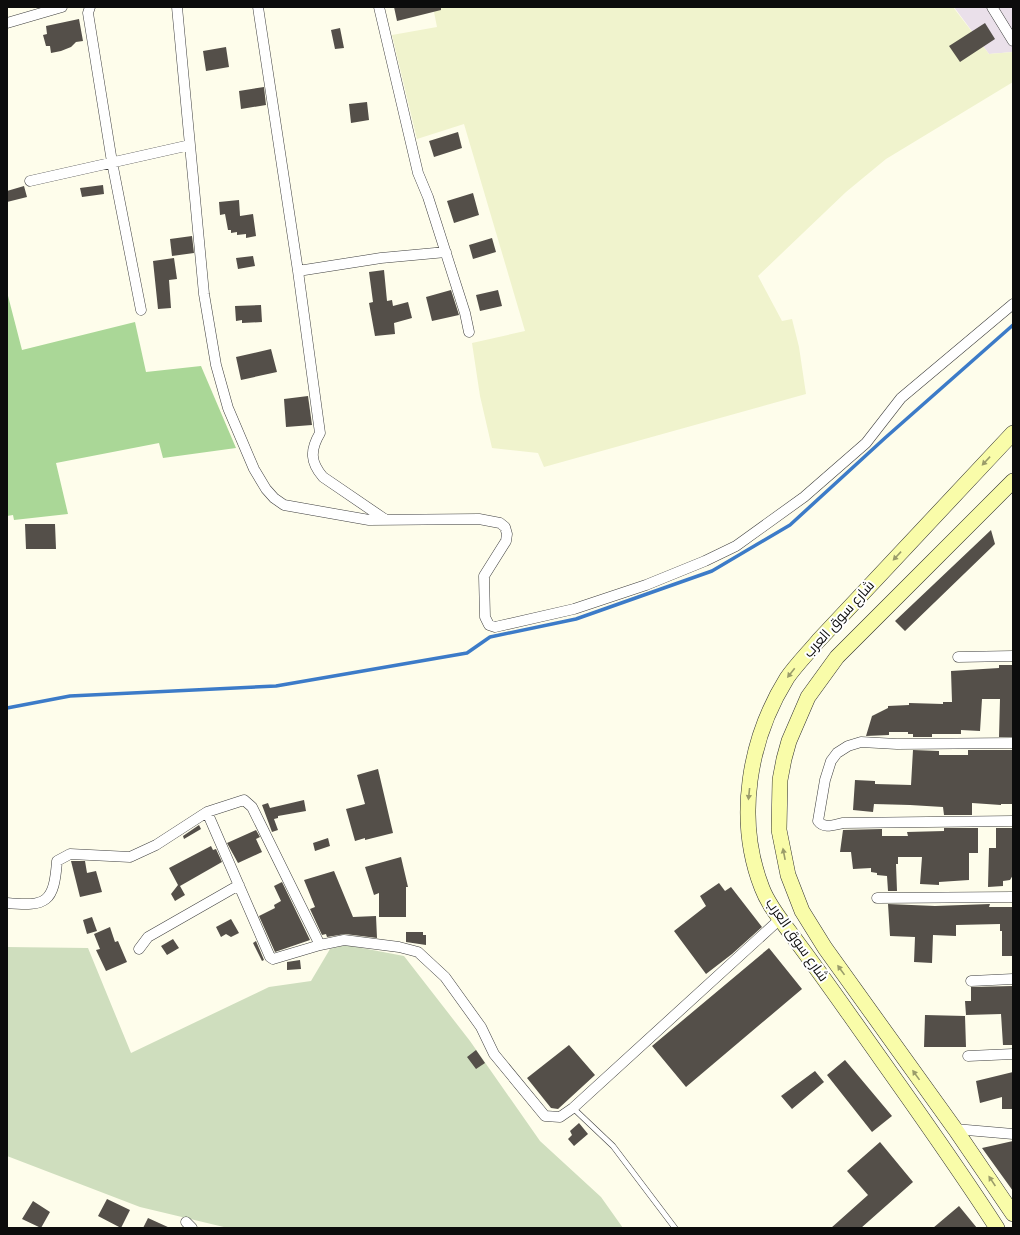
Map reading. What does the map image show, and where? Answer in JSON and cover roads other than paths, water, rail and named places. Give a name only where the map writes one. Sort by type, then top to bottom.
[{"type":"main road","name":"شارع سوق العرب","points":[[997,1228],[824,979],[780,919],[762,888],[751,848],[748,808],[752,763],[767,715],[788,677],[818,641],[1013,433]]},
{"type":"main road","points":[[1013,481],[837,657],[808,697],[789,741],[780,780],[779,830],[788,875],[802,911],[825,948],[955,1129],[1013,1214]]},
{"type":"street","points":[[7,23],[62,7]]},
{"type":"street","points":[[90,7],[88,13],[112,162],[141,310]]},
{"type":"street","points":[[176,7],[204,294],[216,365],[228,408],[254,469],[266,489],[274,498],[284,505],[369,520],[479,519],[500,523],[505,527],[507,534],[506,541],[484,576],[484,617],[489,625],[495,627],[574,609],[646,585],[705,561],[736,546],[804,497],[866,443],[901,398],[1013,304]]},
{"type":"street","points":[[258,7],[298,271],[320,433],[313,445],[315,465],[323,478],[386,520]]},
{"type":"street","points":[[379,7],[418,173],[428,197],[446,252],[465,313],[469,332]]},
{"type":"street","points":[[992,7],[1013,41]]},
{"type":"street","points":[[30,181],[190,145]]},
{"type":"street","points":[[298,271],[381,258],[446,252]]},
{"type":"street","points":[[958,657],[1013,656]]},
{"type":"street","points":[[1013,743],[897,744],[861,742],[848,746],[837,753],[831,761],[825,780],[818,821],[821,825],[825,826],[843,823],[1013,821]]},
{"type":"street","points":[[7,903],[30,905],[44,900],[52,892],[55,886],[57,861],[70,854],[130,857],[156,845],[207,812],[244,800],[252,807],[320,945]]},
{"type":"street","points":[[207,812],[270,956],[273,959],[320,945],[344,940],[399,947],[418,952],[445,977],[481,1027],[494,1054],[545,1116],[560,1117],[573,1108],[780,919]]},
{"type":"street","points":[[139,949],[148,937],[239,885]]},
{"type":"street","points":[[877,898],[1013,897]]},
{"type":"street","points":[[971,981],[1013,979]]},
{"type":"street","points":[[968,1056],[1013,1054]]},
{"type":"street","points":[[955,1129],[1013,1134]]},
{"type":"lane","points":[[573,1108],[613,1146],[675,1228]]},
{"type":"waterway","points":[[7,708],[70,696],[276,686],[467,653],[490,637],[576,619],[712,571],[790,525],[885,438],[1013,325]]}]
